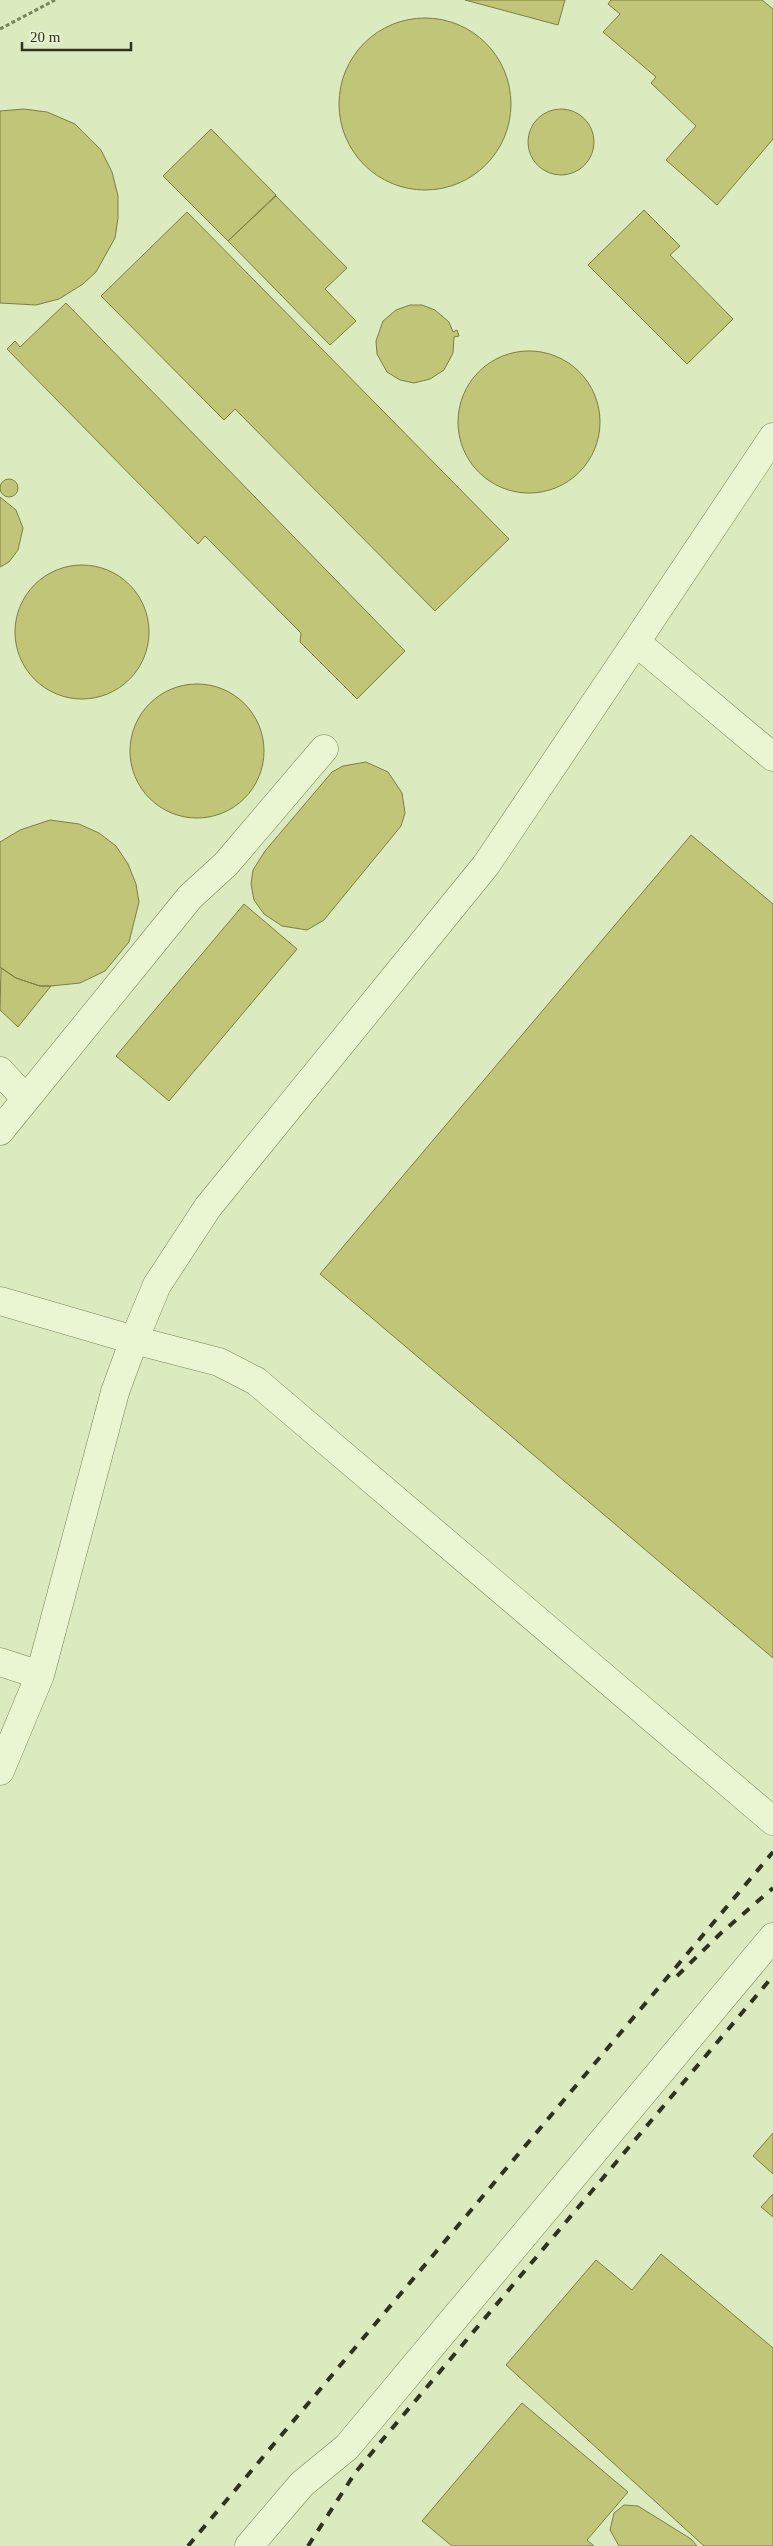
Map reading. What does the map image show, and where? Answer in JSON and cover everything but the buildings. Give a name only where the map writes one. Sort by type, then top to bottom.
[{"type":"lane","points":[[0,1771],[40,1675],[115,1392],[157,1285],[208,1207],[486,865],[773,437]]},
{"type":"lane","points":[[636,642],[773,757]]},
{"type":"lane","points":[[0,1130],[190,897],[226,864],[324,749]]},
{"type":"lane","points":[[0,1072],[26,1099]]},
{"type":"lane","points":[[0,1301],[134,1340],[219,1362],[256,1381],[773,1821]]},
{"type":"lane","points":[[0,1662],[40,1675]]},
{"type":"lane","points":[[249,2546],[302,2484],[347,2447],[773,1937]]},
{"type":"path","points":[[0,29],[54,0]]},
{"type":"railway","points":[[188,2546],[773,1852]]},
{"type":"railway","points":[[677,1976],[720,1934],[773,1888]]},
{"type":"railway","points":[[308,2546],[355,2473],[773,1976]]}]
